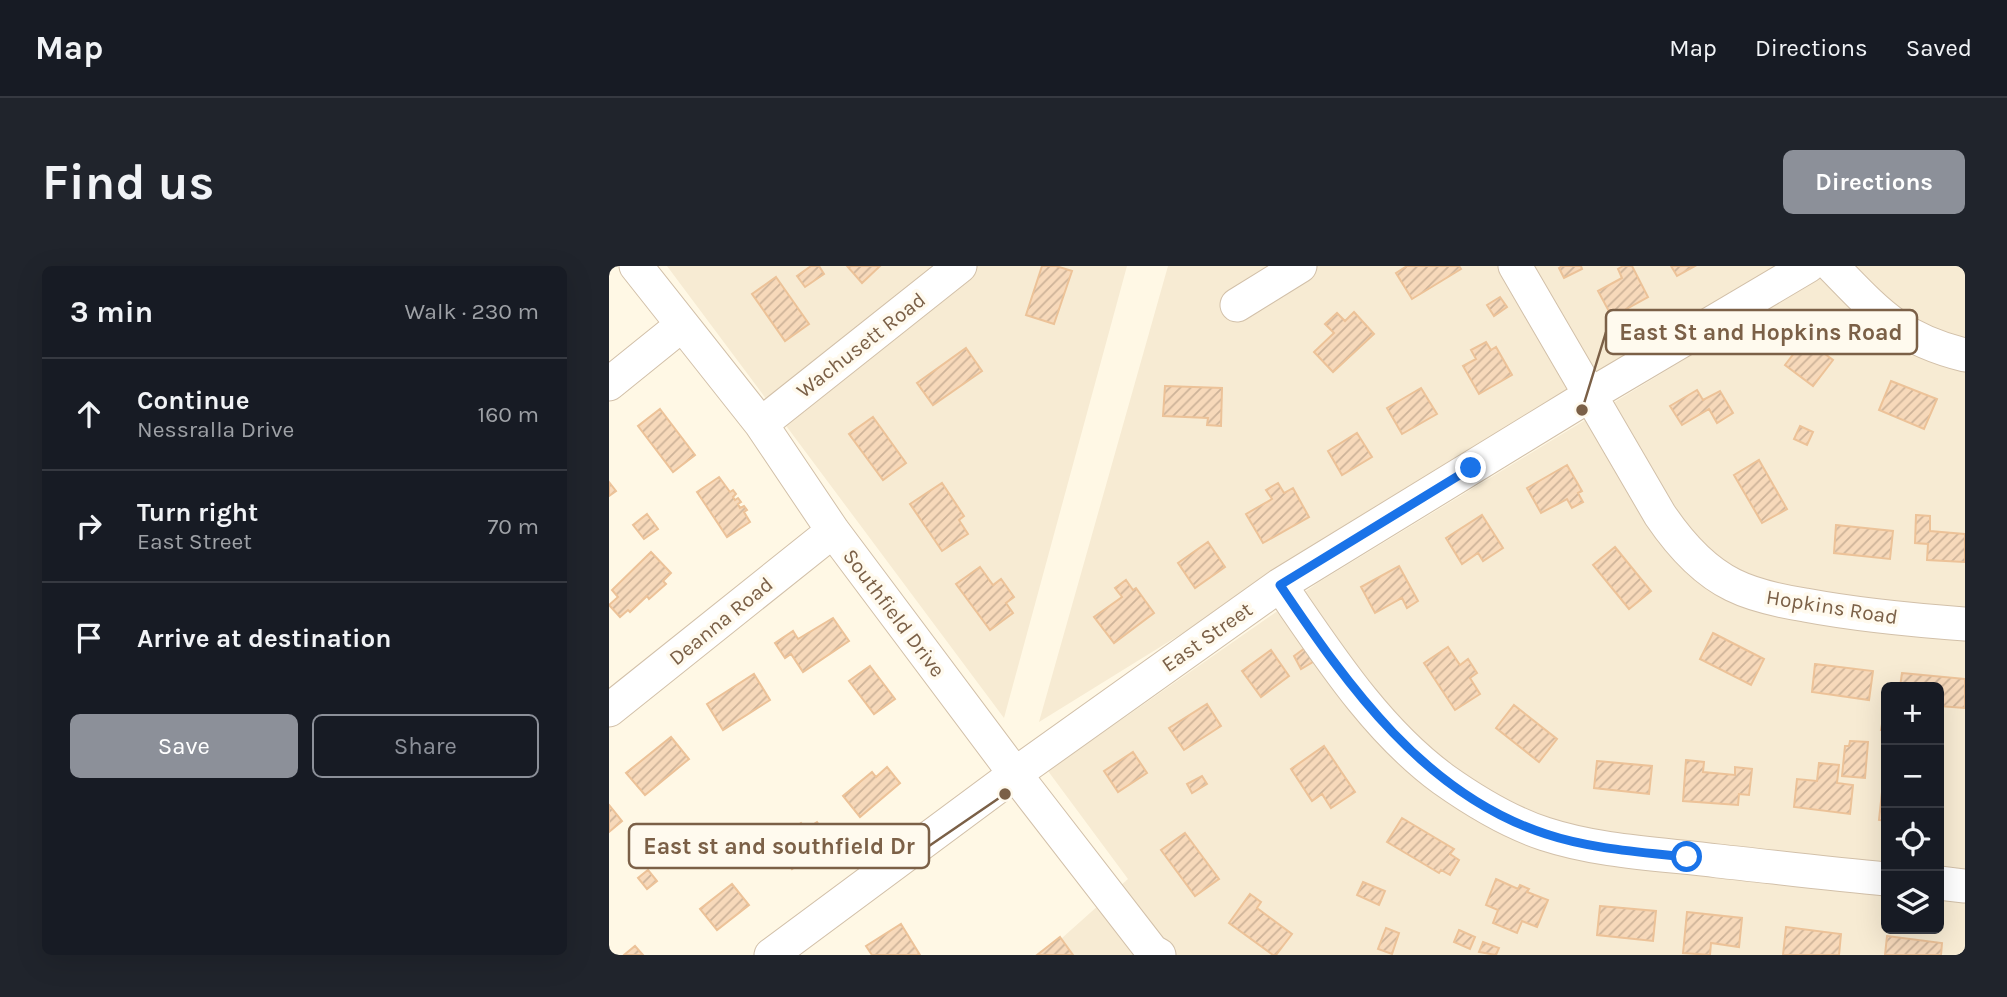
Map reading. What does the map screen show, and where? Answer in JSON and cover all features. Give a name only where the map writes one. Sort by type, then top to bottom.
[{"type":"street","name":"Southfield Drive","points":[[636,266],[761,424],[833,531],[1014,774],[1144,940],[1159,955]]},
{"type":"street","name":"Wachusett Road","points":[[761,424],[960,266]]},
{"type":"street","points":[[1237,305],[1300,266]]},
{"type":"street","name":"Hopkins Road","points":[[1515,266],[1660,515],[1677,540],[1712,572],[1732,585],[1761,596],[1824,608],[1965,624]]},
{"type":"street","name":"East Street","points":[[771,955],[1014,774],[1280,585],[1590,395],[1808,266]]},
{"type":"street","points":[[1832,266],[1873,308],[1902,331],[1930,344],[1965,355]]},
{"type":"street","points":[[609,384],[682,325]]},
{"type":"street","name":"Deanna Road","points":[[609,710],[833,531]]},
{"type":"street","points":[[1280,585],[1349,682],[1408,749],[1441,778],[1509,819],[1558,837],[1625,850],[1881,878]]},
{"type":"street","points":[[1944,884],[1965,886]]},
{"type":"shaded area","points":[[667,266],[1127,266],[1004,718]]},
{"type":"shaded area","points":[[1168,266],[1776,266],[1039,722]]},
{"type":"shaded area","points":[[1838,266],[1965,266],[1965,955],[1043,955],[1128,879],[1048,771],[1319,582]]},
{"type":"building","points":[[811,266],[819,266],[824,274],[805,287],[797,276]]},
{"type":"building","points":[[847,266],[880,266],[862,283]]},
{"type":"building","points":[[1042,266],[1056,266],[1072,271],[1054,324],[1026,315]]},
{"type":"building","points":[[1407,266],[1459,266],[1461,269],[1412,299],[1396,273]]},
{"type":"building","points":[[1581,266],[1582,269],[1564,278],[1559,268]]},
{"type":"building","points":[[1632,266],[1648,297],[1612,317],[1598,291],[1622,278],[1618,269]]},
{"type":"building","points":[[1671,266],[1695,266],[1677,276]]},
{"type":"building","points":[[776,277],[809,324],[785,341],[752,294]]},
{"type":"building","points":[[1500,297],[1507,307],[1494,316],[1487,305]]},
{"type":"building","points":[[1354,312],[1374,334],[1333,372],[1314,352],[1334,333],[1325,324],[1337,313],[1345,321]]},
{"type":"building","points":[[1805,339],[1833,360],[1813,386],[1785,365]]},
{"type":"building","points":[[1486,342],[1491,350],[1496,347],[1512,375],[1479,394],[1463,366],[1476,359],[1471,350]]},
{"type":"building","points":[[966,348],[982,371],[933,405],[917,383]]},
{"type":"building","points":[[1891,381],[1937,399],[1924,429],[1879,410]]},
{"type":"building","points":[[1165,386],[1222,388],[1221,426],[1207,425],[1208,418],[1163,416]]},
{"type":"building","points":[[1421,388],[1437,414],[1402,434],[1387,408]]},
{"type":"building","points":[[1697,390],[1703,400],[1720,391],[1733,413],[1717,423],[1709,409],[1682,425],[1670,406]]},
{"type":"building","points":[[660,409],[695,455],[673,472],[638,426]]},
{"type":"building","points":[[873,417],[906,463],[883,480],[849,434]]},
{"type":"building","points":[[1800,426],[1813,432],[1807,445],[1794,439]]},
{"type":"building","points":[[1357,433],[1372,457],[1342,475],[1328,451]]},
{"type":"building","points":[[1759,460],[1787,509],[1762,523],[1734,475]]},
{"type":"building","points":[[1567,465],[1582,491],[1578,493],[1583,502],[1572,508],[1567,499],[1541,513],[1527,488]]},
{"type":"building","points":[[719,477],[730,492],[733,490],[736,494],[733,497],[741,502],[738,504],[740,508],[744,506],[747,510],[744,512],[750,522],[727,537],[697,492]]},
{"type":"building","points":[[609,482],[616,491],[609,496]]},
{"type":"building","points":[[942,483],[964,516],[959,520],[968,534],[942,551],[910,504]]},
{"type":"building","points":[[1278,483],[1284,493],[1293,488],[1309,517],[1263,543],[1246,514],[1272,499],[1266,490]]},
{"type":"building","points":[[647,514],[658,529],[644,539],[633,525]]},
{"type":"building","points":[[1482,515],[1503,548],[1483,561],[1478,553],[1462,564],[1446,538]]},
{"type":"building","points":[[1916,515],[1930,516],[1930,531],[1965,534],[1965,562],[1927,560],[1928,544],[1915,543]]},
{"type":"building","points":[[1836,525],[1893,531],[1890,559],[1834,553]]},
{"type":"building","points":[[1208,542],[1225,567],[1195,588],[1178,563]]},
{"type":"building","points":[[1615,547],[1651,591],[1629,609],[1593,565]]},
{"type":"building","points":[[651,552],[671,573],[663,581],[666,584],[649,599],[647,596],[630,612],[628,610],[620,617],[609,605],[618,597],[612,590]]},
{"type":"building","points":[[1399,566],[1418,601],[1407,608],[1402,598],[1375,613],[1361,587]]},
{"type":"building","points":[[980,567],[993,585],[1001,579],[1014,597],[1006,603],[1013,613],[990,630],[956,584]]},
{"type":"building","points":[[1126,580],[1133,590],[1136,588],[1154,613],[1114,643],[1094,617],[1122,597],[1115,588]]},
{"type":"building","points":[[833,618],[849,641],[803,672],[791,654],[785,658],[775,643],[793,631],[798,639]]},
{"type":"building","points":[[1713,633],[1764,659],[1751,685],[1700,659]]},
{"type":"building","points":[[1448,647],[1460,665],[1468,659],[1477,673],[1470,678],[1480,694],[1455,710],[1424,663]]},
{"type":"building","points":[[1305,648],[1313,662],[1301,669],[1294,656]]},
{"type":"building","points":[[1271,650],[1289,676],[1261,697],[1242,671]]},
{"type":"building","points":[[1815,664],[1873,671],[1869,700],[1812,692]]},
{"type":"building","points":[[870,666],[895,699],[874,714],[849,681]]},
{"type":"building","points":[[1902,673],[1965,679],[1965,708],[1944,706],[1944,682],[1901,682]]},
{"type":"building","points":[[754,674],[770,700],[723,730],[707,704]]},
{"type":"building","points":[[1207,704],[1221,726],[1184,750],[1169,728]]},
{"type":"building","points":[[1514,705],[1557,739],[1539,762],[1496,728]]},
{"type":"building","points":[[671,737],[689,759],[645,795],[626,773]]},
{"type":"building","points":[[1850,741],[1868,742],[1865,778],[1842,776],[1845,746],[1849,746]]},
{"type":"building","points":[[1324,746],[1355,792],[1331,808],[1322,794],[1312,801],[1291,769]]},
{"type":"building","points":[[1133,752],[1147,773],[1118,792],[1104,771]]},
{"type":"building","points":[[1686,760],[1704,762],[1703,772],[1735,775],[1735,767],[1752,769],[1749,795],[1739,794],[1738,805],[1683,801]]},
{"type":"building","points":[[1597,761],[1652,766],[1649,794],[1594,788]]},
{"type":"building","points":[[1819,763],[1839,765],[1837,783],[1853,785],[1850,814],[1794,807],[1797,779],[1817,781]]},
{"type":"building","points":[[887,767],[900,783],[860,817],[843,796],[872,772],[876,777]]},
{"type":"building","points":[[1202,776],[1207,784],[1192,793],[1187,784]]},
{"type":"building","points":[[609,805],[622,821],[609,832]]},
{"type":"building","points":[[1402,818],[1454,849],[1450,854],[1459,860],[1450,875],[1441,870],[1439,873],[1387,842]]},
{"type":"building","points":[[817,822],[828,837],[817,845],[820,849],[792,869],[773,842],[801,823],[806,829]]},
{"type":"building","points":[[1185,833],[1219,879],[1195,896],[1161,850]]},
{"type":"building","points":[[648,870],[657,881],[647,889],[638,878]]},
{"type":"building","points":[[1496,879],[1518,889],[1520,885],[1529,889],[1527,892],[1548,900],[1537,927],[1522,921],[1517,933],[1493,923],[1498,910],[1486,905]]},
{"type":"building","points":[[1363,882],[1385,891],[1379,905],[1357,895]]},
{"type":"building","points":[[732,884],[749,905],[717,930],[700,909]]},
{"type":"building","points":[[1250,894],[1261,902],[1257,908],[1292,934],[1276,955],[1229,923]]},
{"type":"building","points":[[1600,906],[1656,911],[1653,941],[1597,935]]},
{"type":"building","points":[[1687,912],[1742,918],[1739,947],[1711,943],[1710,955],[1683,953]]},
{"type":"building","points":[[901,924],[920,955],[872,955],[866,946]]},
{"type":"building","points":[[1786,927],[1841,934],[1839,955],[1783,955]]},
{"type":"building","points":[[1386,928],[1399,933],[1392,954],[1378,949]]},
{"type":"building","points":[[1459,930],[1475,937],[1470,949],[1454,942]]},
{"type":"building","points":[[1887,936],[1942,943],[1941,955],[1885,955]]},
{"type":"building","points":[[1060,937],[1073,955],[1037,955]]},
{"type":"building","points":[[1483,942],[1499,948],[1496,955],[1479,952]]},
{"type":"building","points":[[635,946],[643,955],[624,955]]},
{"type":"place","name":"East St and Hopkins Road","points":[[1582,410]]},
{"type":"place","name":"East st and southfield Dr","points":[[1005,794]]},
{"type":"route","points":[[1471,468],[1280,585],[1349,682],[1408,749],[1441,778],[1509,819],[1545,834],[1571,841],[1687,857]]}]
